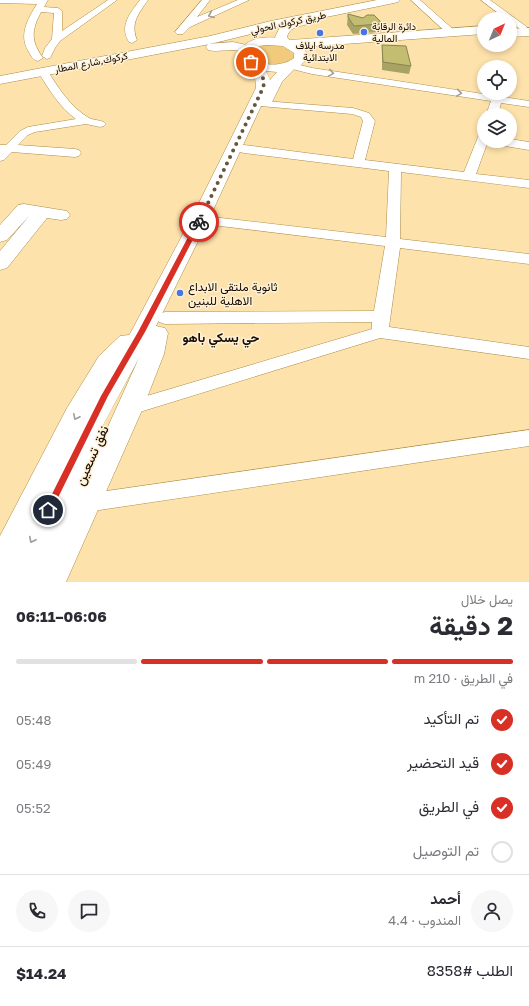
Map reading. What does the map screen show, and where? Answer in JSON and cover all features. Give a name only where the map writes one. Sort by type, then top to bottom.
[{"type":"highway","name":"طريق كركوك الحولي","points":[[183,34],[236,35],[270,25],[394,0]]},
{"type":"highway","points":[[287,44],[281,37],[286,28],[317,16]]},
{"type":"highway","points":[[166,34],[183,34]]},
{"type":"highway","name":"كركوك,شارع المطار","points":[[0,80],[162,48],[183,34]]},
{"type":"highway","points":[[236,35],[249,47]]},
{"type":"highway","name":"كركوك,شارع المطار","points":[[117,43],[146,38]]},
{"type":"highway","points":[[162,48],[228,46],[249,47]]},
{"type":"highway","name":"كركوك,شارع المطار","points":[[23,61],[62,53]]},
{"type":"main road","points":[[517,28],[527,29]]},
{"type":"main road","points":[[517,32],[527,29]]},
{"type":"main road","points":[[287,44],[477,31]]},
{"type":"main road","points":[[0,567],[80,408],[107,362],[126,343],[154,328],[212,221],[264,104],[276,81],[296,60],[296,48],[287,44],[271,41],[249,47],[245,53],[246,58],[256,65],[276,68],[296,60],[318,48],[477,36]]},
{"type":"main road","points":[[50,582],[130,408],[152,354],[154,328],[204,212],[263,88],[264,80],[256,65]]},
{"type":"main road","points":[[0,236],[24,209],[52,214],[0,264]]},
{"type":"main road","name":"نفق تسعين","points":[[11,582],[105,396],[154,328]]},
{"type":"main road","name":"نفق تسعين","points":[[33,582],[117,398],[154,328]]},
{"type":"street","points":[[42,4],[28,31],[27,39],[29,46],[42,57],[57,39],[113,0]]},
{"type":"street","points":[[132,40],[129,31],[129,22],[133,14],[144,0]]},
{"type":"street","points":[[183,34],[206,0]]},
{"type":"street","points":[[183,34],[245,0]]},
{"type":"street","points":[[415,0],[452,33]]},
{"type":"street","points":[[485,0],[527,29]]},
{"type":"street","points":[[0,1],[42,4],[58,11],[57,39]]},
{"type":"street","points":[[296,60],[321,62],[477,86]]},
{"type":"street","points":[[296,60],[312,71],[477,96]]},
{"type":"street","points":[[43,72],[65,105],[86,121]]},
{"type":"street","points":[[517,92],[529,94]]},
{"type":"street","points":[[503,100],[529,104]]},
{"type":"street","points":[[264,104],[353,111],[365,115],[369,121],[358,164]]},
{"type":"street","points":[[0,157],[4,148],[32,129],[86,121],[100,124]]},
{"type":"street","points":[[517,144],[529,146]]},
{"type":"street","points":[[4,148],[75,153]]},
{"type":"street","points":[[468,177],[480,148]]},
{"type":"street","points":[[244,150],[529,184]]},
{"type":"street","points":[[381,324],[393,244],[395,169]]},
{"type":"street","points":[[212,221],[393,244],[529,259]]},
{"type":"street","points":[[130,408],[381,324]]},
{"type":"street","points":[[154,328],[381,324],[529,353]]},
{"type":"street","points":[[86,503],[529,438]]},
{"type":"shaded area","points":[[272,45],[290,51],[294,56],[291,61],[286,64],[274,65],[261,61],[252,54],[257,48]]},
{"type":"building","points":[[348,14],[363,18],[367,15],[374,15],[382,23],[354,26],[348,17]]},
{"type":"building","points":[[382,45],[406,46],[411,66],[383,62]]},
{"type":"way so far","points":[[199,222],[235,150],[264,85],[264,80],[256,65],[251,62]]},
{"type":"place","name":"دائرة الرقابة المالية","points":[[364,32]]},
{"type":"place","name":"مدرسة ايلاف الابتدائية","points":[[320,33]]},
{"type":"place","name":"ثانوية ملتقى الابداع الاهلية للبنين","points":[[180,293]]},
{"type":"district","name":"حي يسكي باهو","points":[[221,337]]},
{"type":"route","points":[[48,510],[105,396],[142,332],[199,222]]}]
